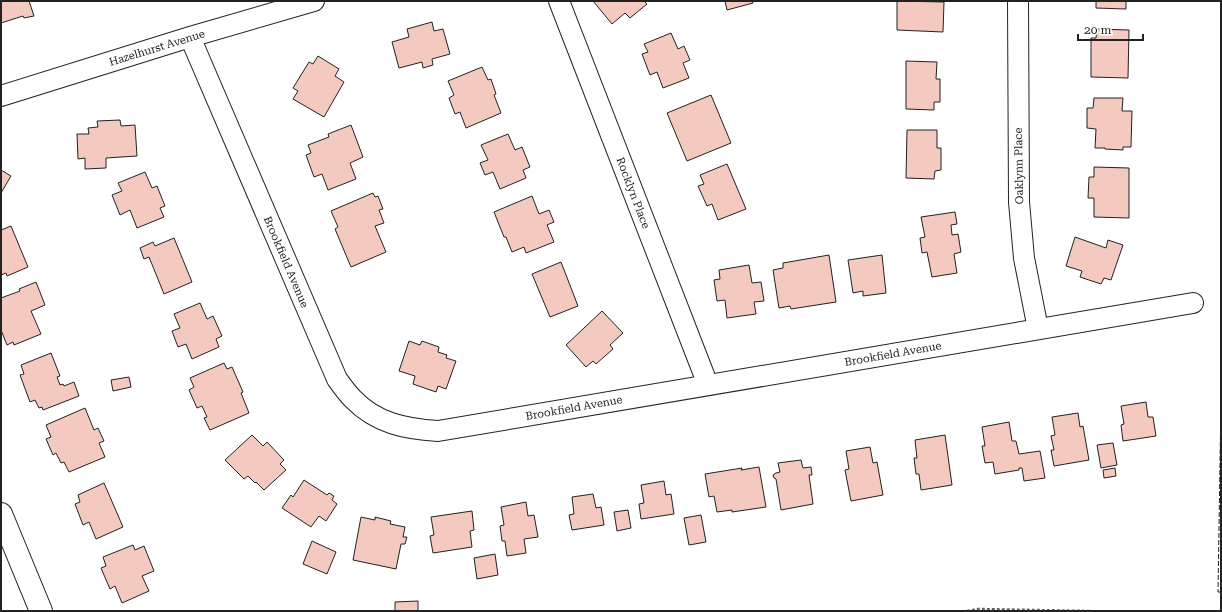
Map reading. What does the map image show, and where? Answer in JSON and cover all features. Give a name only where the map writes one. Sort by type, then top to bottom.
[{"type":"street","name":"Hazelhurst Avenue","points":[[1,96],[190,37],[314,1]]},
{"type":"street","name":"Rocklyn Place","points":[[559,1],[708,386]]},
{"type":"street","name":"Oaklynn Place","points":[[1018,1],[1019,202],[1024,258],[1038,330]]},
{"type":"street","name":"Brookfield Avenue","points":[[190,37],[337,379],[353,399],[370,413],[392,424],[415,430],[438,431],[1193,303]]},
{"type":"street","points":[[1,514],[41,611]]},
{"type":"path","points":[[967,611],[1090,611]]},
{"type":"building","points":[[1,1],[29,1],[34,16],[24,18],[23,16],[1,23]]},
{"type":"building","points":[[593,1],[644,1],[647,4],[630,18],[625,13],[612,24]]},
{"type":"building","points":[[725,1],[752,1],[753,3],[727,10]]},
{"type":"building","points":[[897,1],[944,2],[943,32],[897,30]]},
{"type":"building","points":[[1096,1],[1126,1],[1126,9],[1096,8]]},
{"type":"building","points":[[432,22],[434,31],[443,29],[450,54],[432,59],[433,65],[423,68],[422,62],[399,68],[392,42],[409,37],[407,29]]},
{"type":"building","points":[[1097,29],[1129,30],[1128,78],[1091,77],[1091,38],[1096,38]]},
{"type":"building","points":[[671,33],[678,49],[684,46],[690,60],[683,63],[689,78],[663,88],[657,72],[650,75],[642,54],[648,52],[644,44]]},
{"type":"building","points":[[318,56],[339,69],[335,76],[344,82],[324,117],[293,99],[298,91],[293,88],[309,62],[313,64]]},
{"type":"building","points":[[906,61],[937,62],[936,79],[940,79],[940,102],[934,102],[934,110],[906,109]]},
{"type":"building","points":[[482,67],[488,80],[491,79],[496,94],[494,95],[501,113],[466,128],[460,112],[455,114],[449,98],[454,95],[448,81]]},
{"type":"building","points":[[711,95],[731,143],[687,161],[667,113]]},
{"type":"building","points":[[1094,98],[1123,98],[1122,111],[1132,111],[1131,147],[1123,147],[1123,150],[1095,148],[1096,129],[1087,128],[1087,108],[1093,108]]},
{"type":"building","points":[[120,120],[121,126],[135,125],[137,156],[106,158],[106,168],[85,169],[85,158],[78,159],[77,134],[89,134],[88,128],[98,127],[97,121]]},
{"type":"building","points":[[351,125],[363,157],[350,163],[356,179],[328,190],[322,174],[314,177],[306,155],[311,153],[308,145],[329,137],[328,134]]},
{"type":"building","points":[[907,130],[937,130],[937,148],[941,148],[941,170],[935,171],[934,179],[906,178]]},
{"type":"building","points":[[508,134],[515,150],[522,147],[530,167],[523,170],[526,178],[500,189],[493,172],[485,175],[480,163],[488,160],[481,145]]},
{"type":"building","points":[[727,164],[746,209],[718,220],[712,204],[707,206],[698,186],[704,184],[700,175]]},
{"type":"building","points":[[1094,167],[1129,168],[1129,218],[1094,217],[1094,198],[1088,198],[1089,177],[1094,177]]},
{"type":"building","points":[[1,170],[11,176],[1,193]]},
{"type":"building","points":[[145,172],[152,188],[157,186],[165,206],[160,208],[164,217],[137,228],[130,210],[120,215],[112,195],[122,191],[118,183]]},
{"type":"building","points":[[373,193],[375,197],[378,196],[383,209],[379,210],[384,223],[375,226],[386,252],[351,267],[335,229],[338,227],[331,211]]},
{"type":"building","points":[[532,196],[539,214],[549,210],[554,222],[547,225],[554,242],[526,253],[524,247],[512,252],[494,212]]},
{"type":"building","points":[[955,212],[957,224],[951,225],[952,235],[958,234],[961,252],[954,254],[957,273],[932,277],[927,252],[922,253],[920,238],[925,237],[921,217]]},
{"type":"building","points":[[11,226],[28,267],[7,276],[6,273],[1,275],[1,230]]},
{"type":"building","points":[[1075,237],[1106,248],[1108,240],[1123,245],[1111,280],[1104,278],[1101,284],[1080,277],[1082,271],[1066,266]]},
{"type":"building","points":[[174,238],[192,282],[164,294],[149,257],[144,259],[140,248],[153,242],[155,246]]},
{"type":"building","points":[[829,255],[836,302],[791,309],[790,306],[779,308],[773,270],[783,268],[783,263]]},
{"type":"building","points":[[882,255],[886,293],[863,296],[863,291],[853,293],[848,260]]},
{"type":"building","points":[[561,262],[578,306],[550,317],[532,274]]},
{"type":"building","points":[[749,265],[752,283],[761,282],[764,301],[754,302],[756,314],[727,318],[725,300],[717,301],[714,280],[720,279],[719,270]]},
{"type":"building","points":[[36,282],[45,305],[31,311],[41,334],[14,345],[13,342],[7,345],[1,330],[1,298],[20,291],[19,289]]},
{"type":"building","points":[[200,303],[207,319],[213,316],[222,336],[216,339],[219,347],[192,359],[186,344],[178,347],[172,331],[180,328],[174,314]]},
{"type":"building","points":[[602,311],[623,333],[610,345],[613,349],[596,364],[593,361],[586,367],[566,345]]},
{"type":"building","points":[[409,341],[420,345],[422,341],[439,347],[438,352],[447,355],[446,358],[456,361],[446,389],[438,386],[436,392],[413,384],[415,376],[399,371]]},
{"type":"building","points":[[51,353],[60,376],[57,377],[60,385],[63,384],[64,386],[74,382],[79,396],[43,410],[42,407],[39,408],[35,400],[30,402],[20,375],[24,374],[21,365]]},
{"type":"building","points":[[224,363],[227,369],[232,367],[243,392],[241,393],[249,413],[210,430],[204,418],[207,417],[202,406],[197,408],[189,390],[194,387],[190,378]]},
{"type":"building","points":[[129,377],[131,387],[113,391],[111,380]]},
{"type":"building","points":[[1146,402],[1148,417],[1153,417],[1156,436],[1123,441],[1121,425],[1124,424],[1121,406]]},
{"type":"building","points":[[85,408],[94,430],[98,428],[104,441],[99,443],[105,457],[69,472],[64,462],[61,463],[56,453],[53,455],[46,439],[51,437],[46,425]]},
{"type":"building","points":[[1078,413],[1080,427],[1083,426],[1089,460],[1054,466],[1051,450],[1054,450],[1051,436],[1055,435],[1052,417]]},
{"type":"building","points":[[1009,422],[1012,441],[1016,441],[1019,454],[1040,451],[1045,478],[1024,481],[1022,468],[1019,468],[1019,470],[995,474],[993,462],[985,463],[982,446],[985,446],[982,427]]},
{"type":"building","points":[[252,435],[263,446],[267,442],[284,460],[280,464],[286,470],[264,490],[248,476],[244,479],[225,460]]},
{"type":"building","points":[[945,435],[952,485],[921,490],[919,474],[916,474],[914,458],[917,458],[915,440]]},
{"type":"building","points":[[1113,443],[1117,465],[1101,468],[1097,445]]},
{"type":"building","points":[[870,447],[873,463],[877,462],[883,495],[851,501],[845,470],[849,469],[846,451]]},
{"type":"building","points":[[801,460],[803,468],[811,467],[812,475],[809,475],[813,504],[781,510],[776,479],[773,475],[780,472],[778,463]]},
{"type":"building","points":[[759,467],[766,507],[732,512],[732,510],[717,512],[714,496],[709,497],[705,474]]},
{"type":"building","points":[[1115,468],[1116,476],[1104,478],[1103,470]]},
{"type":"building","points":[[304,480],[327,495],[329,493],[334,496],[332,500],[337,504],[326,521],[319,516],[311,527],[282,508],[291,495],[293,497]]},
{"type":"building","points":[[664,481],[666,495],[671,494],[674,514],[641,519],[639,504],[644,503],[641,485]]},
{"type":"building","points":[[104,483],[123,527],[96,539],[89,522],[83,525],[75,504],[80,502],[78,495]]},
{"type":"building","points":[[593,494],[596,508],[601,507],[604,525],[572,530],[569,515],[574,514],[572,497]]},
{"type":"building","points":[[526,502],[528,516],[534,515],[538,537],[524,539],[526,553],[507,556],[505,541],[502,541],[500,526],[504,525],[501,507]]},
{"type":"building","points":[[628,510],[631,528],[617,531],[614,512]]},
{"type":"building","points":[[472,511],[474,530],[470,531],[472,547],[433,553],[430,536],[434,535],[431,517]]},
{"type":"building","points":[[701,515],[706,542],[689,545],[684,518]]},
{"type":"building","points":[[361,517],[375,520],[375,517],[391,521],[390,524],[405,527],[403,537],[407,537],[405,544],[401,544],[396,569],[353,560]]},
{"type":"building","points":[[312,541],[336,552],[327,574],[303,564]]},
{"type":"building","points":[[133,545],[135,550],[144,546],[154,571],[142,576],[149,591],[122,603],[115,586],[110,589],[101,568],[106,566],[103,557]]},
{"type":"building","points":[[495,554],[498,575],[477,579],[474,558]]},
{"type":"building","points":[[418,601],[418,611],[395,611],[395,602]]},
{"type":"fence","points":[[1221,400],[1218,592],[1221,592]]}]
